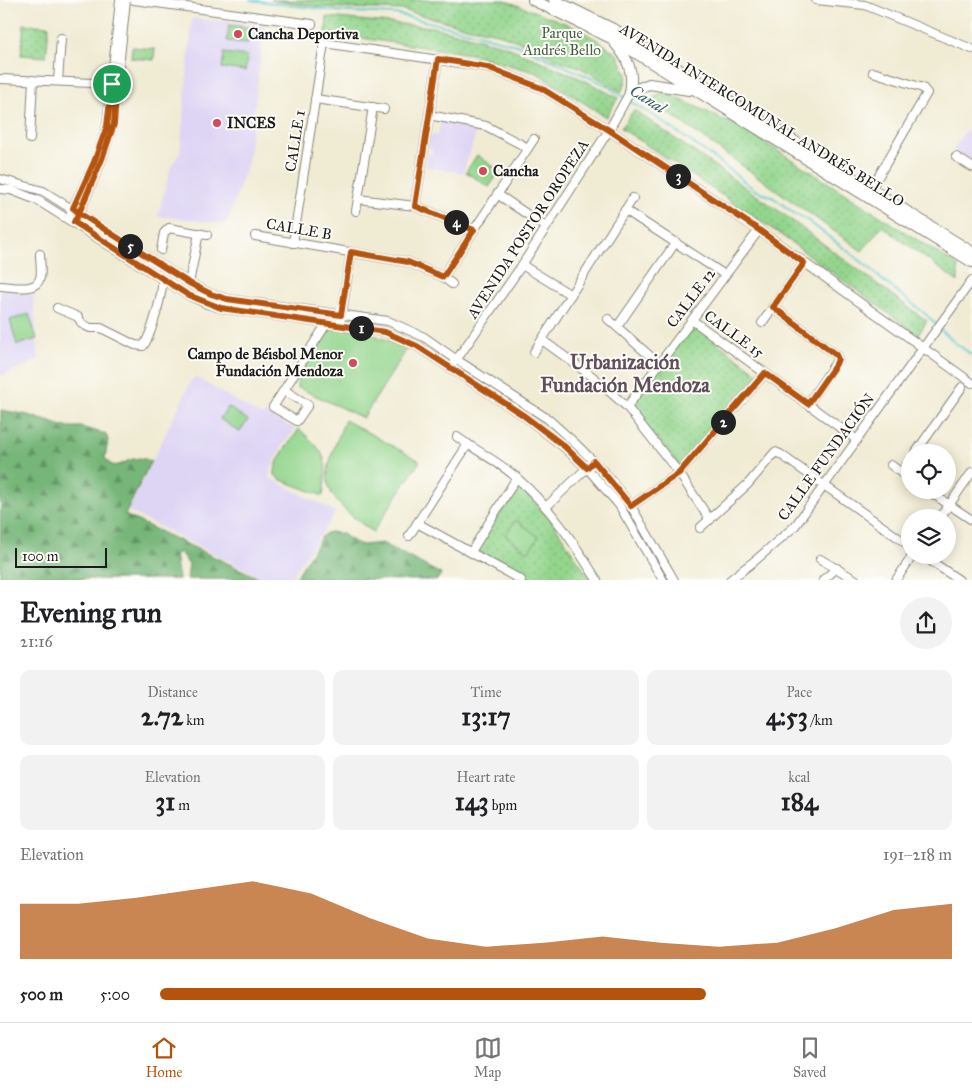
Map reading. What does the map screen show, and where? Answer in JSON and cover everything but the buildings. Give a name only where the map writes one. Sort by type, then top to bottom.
[{"type":"main road","name":"AVENIDA INTERCOMUNAL ANDRÉS BELLO","points":[[532,0],[604,34],[972,262]]},
{"type":"main road","name":"AVENIDA INTERCOMUNAL ANDRÉS BELLO","points":[[554,0],[619,32],[972,252]]},
{"type":"main road","points":[[604,34],[619,48],[626,58],[632,80],[630,92]]},
{"type":"main road","points":[[630,92],[649,84],[677,87],[697,92]]},
{"type":"street","points":[[114,84],[120,0]]},
{"type":"street","points":[[71,220],[107,126],[126,0]]},
{"type":"street","points":[[134,0],[312,24]]},
{"type":"street","points":[[816,0],[865,5],[972,49]]},
{"type":"street","points":[[58,81],[61,38]]},
{"type":"street","name":"CALLE 1","points":[[293,243],[324,43],[438,59]]},
{"type":"street","points":[[415,206],[438,59],[487,67],[541,88],[609,130],[759,230],[972,384]]},
{"type":"street","points":[[871,189],[927,93],[923,88],[873,72]]},
{"type":"street","points":[[0,79],[114,84]]},
{"type":"street","points":[[30,139],[33,80]]},
{"type":"street","name":"AVENIDA POSTOR OROPEZA","points":[[451,368],[522,265],[609,130],[630,92]]},
{"type":"street","points":[[315,99],[384,109]]},
{"type":"street","points":[[356,211],[372,107]]},
{"type":"street","points":[[430,115],[486,126],[528,148]]},
{"type":"street","points":[[443,277],[534,139]]},
{"type":"street","points":[[956,157],[972,167]]},
{"type":"street","points":[[0,179],[43,191],[76,210],[189,283],[211,294],[227,299],[388,321],[424,337],[548,419],[594,461],[631,506],[674,580]]},
{"type":"street","points":[[0,188],[37,200],[188,295],[207,304],[385,332],[417,346],[523,415],[564,446],[587,468],[619,505],[663,580]]},
{"type":"street","points":[[497,194],[546,227]]},
{"type":"street","points":[[534,352],[633,198]]},
{"type":"street","points":[[358,199],[415,206],[474,230]]},
{"type":"street","points":[[625,210],[725,275]]},
{"type":"street","points":[[161,250],[164,233],[169,228],[203,234],[189,283]]},
{"type":"street","name":"CALLE 12","points":[[626,407],[759,230]]},
{"type":"street","name":"CALLE B","points":[[255,236],[408,262],[443,277],[452,284]]},
{"type":"street","points":[[617,327],[676,242]]},
{"type":"street","points":[[340,325],[351,252]]},
{"type":"street","points":[[0,286],[28,287],[36,284],[40,278],[40,254]]},
{"type":"street","points":[[762,323],[804,263]]},
{"type":"street","points":[[522,265],[571,295]]},
{"type":"street","points":[[57,308],[78,317],[82,324],[90,328],[100,328],[135,345],[143,346],[148,339],[162,289],[162,278]]},
{"type":"street","name":"CALLE FUNDACIÓN","points":[[730,580],[795,526],[972,280]]},
{"type":"street","points":[[225,308],[227,299]]},
{"type":"street","points":[[773,307],[836,355],[838,359],[808,404]]},
{"type":"street","points":[[608,319],[659,364]]},
{"type":"street","name":"CALLE 15","points":[[692,320],[857,440]]},
{"type":"street","points":[[284,390],[308,405],[296,421],[273,407],[327,323]]},
{"type":"street","points":[[542,340],[593,377],[626,407],[679,473],[710,520]]},
{"type":"street","points":[[631,506],[679,473],[765,373]]},
{"type":"street","points":[[922,444],[962,387]]},
{"type":"street","points":[[457,437],[517,477],[547,506],[569,536],[596,580]]},
{"type":"street","points":[[409,536],[468,444]]},
{"type":"street","points":[[700,528],[748,484],[775,452],[901,540]]},
{"type":"street","points":[[547,506],[594,461]]},
{"type":"street","points":[[890,465],[901,472]]},
{"type":"street","points":[[946,509],[972,472]]},
{"type":"street","points":[[471,552],[517,477]]},
{"type":"street","points":[[940,499],[972,520]]},
{"type":"street","points":[[418,523],[521,580]]},
{"type":"street","points":[[820,559],[856,580]]},
{"type":"street","points":[[896,580],[907,564]]},
{"type":"street","points":[[935,564],[959,580]]},
{"type":"street","points":[[823,580],[837,568]]},
{"type":"shaded area","name":"INCES","points":[[192,18],[264,26],[248,163],[226,224],[158,216],[171,167],[180,152]]},
{"type":"shaded area","points":[[435,119],[478,127],[463,173],[426,167],[428,154],[431,154],[432,149],[428,148],[430,135],[438,135],[440,123],[433,121]]},
{"type":"shaded area","points":[[966,130],[972,134],[972,161],[953,150]]},
{"type":"shaded area","points":[[6,289],[33,296],[39,360],[0,376],[0,291]]},
{"type":"shaded area","points":[[197,378],[262,416],[265,413],[295,429],[282,446],[268,477],[336,512],[290,579],[266,580],[128,511],[192,379]]},
{"type":"green space","name":"Parque Andrés Bello","points":[[271,0],[504,0],[565,23],[598,40],[618,55],[627,75],[625,84],[621,92],[579,67],[557,60],[528,45],[493,32],[470,28],[402,10],[321,7]]},
{"type":"green space","points":[[327,17],[432,27],[503,45],[586,81],[618,98],[606,117],[537,73],[471,54],[326,33]]},
{"type":"green space","points":[[24,24],[49,26],[46,57],[21,55]]},
{"type":"green space","name":"Cancha Deportiva","points":[[229,25],[250,28],[248,43],[227,41]]},
{"type":"green space","points":[[132,47],[155,49],[154,60],[131,58]]},
{"type":"green space","points":[[224,53],[248,56],[245,71],[222,68]]},
{"type":"green space","points":[[664,92],[744,129],[958,266],[958,282],[882,226],[862,251],[650,100]]},
{"type":"green space","points":[[634,110],[779,211],[927,321],[918,335],[777,232],[621,128]]},
{"type":"green space","name":"Cancha","points":[[477,155],[500,171],[489,187],[466,172]]},
{"type":"green space","points":[[29,314],[37,339],[17,345],[10,320]]},
{"type":"green space","points":[[692,324],[759,374],[680,466],[630,407]]},
{"type":"green space","name":"Campo de Béisbol Menor Fundación Mendoza","points":[[329,330],[362,332],[407,349],[363,418],[297,387],[298,377],[325,335]]},
{"type":"green space","points":[[228,407],[248,420],[240,432],[220,419]]},
{"type":"green space","points":[[1,410],[28,415],[66,427],[81,427],[106,434],[108,440],[105,458],[112,465],[119,465],[138,458],[151,461],[125,515],[261,579],[187,579],[189,565],[180,552],[175,555],[179,579],[0,579]]},
{"type":"green space","points":[[345,420],[420,461],[373,532],[341,506],[332,495],[328,484],[331,458]]},
{"type":"green space","points":[[299,429],[316,445],[324,458],[323,496],[281,480],[275,475],[275,469],[280,457]]},
{"type":"green space","points":[[519,485],[551,520],[590,579],[530,579],[475,550]]},
{"type":"green space","points":[[516,520],[539,537],[528,552],[505,535]]},
{"type":"green space","points":[[331,532],[342,534],[357,544],[382,543],[441,574],[437,580],[295,579],[322,536]]},
{"type":"waterway","name":"Canal","points":[[250,0],[335,11],[395,14],[474,33],[520,46],[602,83],[625,98]]},
{"type":"waterway","name":"Canal","points":[[629,101],[656,117],[755,190],[774,198],[795,214],[807,220],[871,269],[937,325]]},
{"type":"waterway","name":"Canal","points":[[940,329],[972,355]]},
{"type":"place","name":"Cancha Deportiva","points":[[238,34]]},
{"type":"place","name":"INCES","points":[[217,123]]},
{"type":"place","name":"Cancha","points":[[483,171]]},
{"type":"place","name":"Campo de Béisbol Menor Fundación Mendoza","points":[[353,363]]},
{"type":"district","name":"Urbanización Fundación Mendoza","points":[[625,374]]},
{"type":"route","points":[[112,84],[107,126],[94,162],[73,208],[79,213],[74,222],[188,295],[207,304],[221,308],[385,332],[417,346],[523,415],[564,446],[587,468],[594,461],[631,506],[679,473],[765,373],[808,404],[838,359],[836,355],[773,307],[804,263],[759,230],[609,130],[541,88],[487,67],[438,59],[415,206],[474,230],[443,277],[413,263],[351,252],[341,315],[227,299],[211,294],[189,283],[79,213],[102,159],[114,124],[117,84],[112,84]]}]
